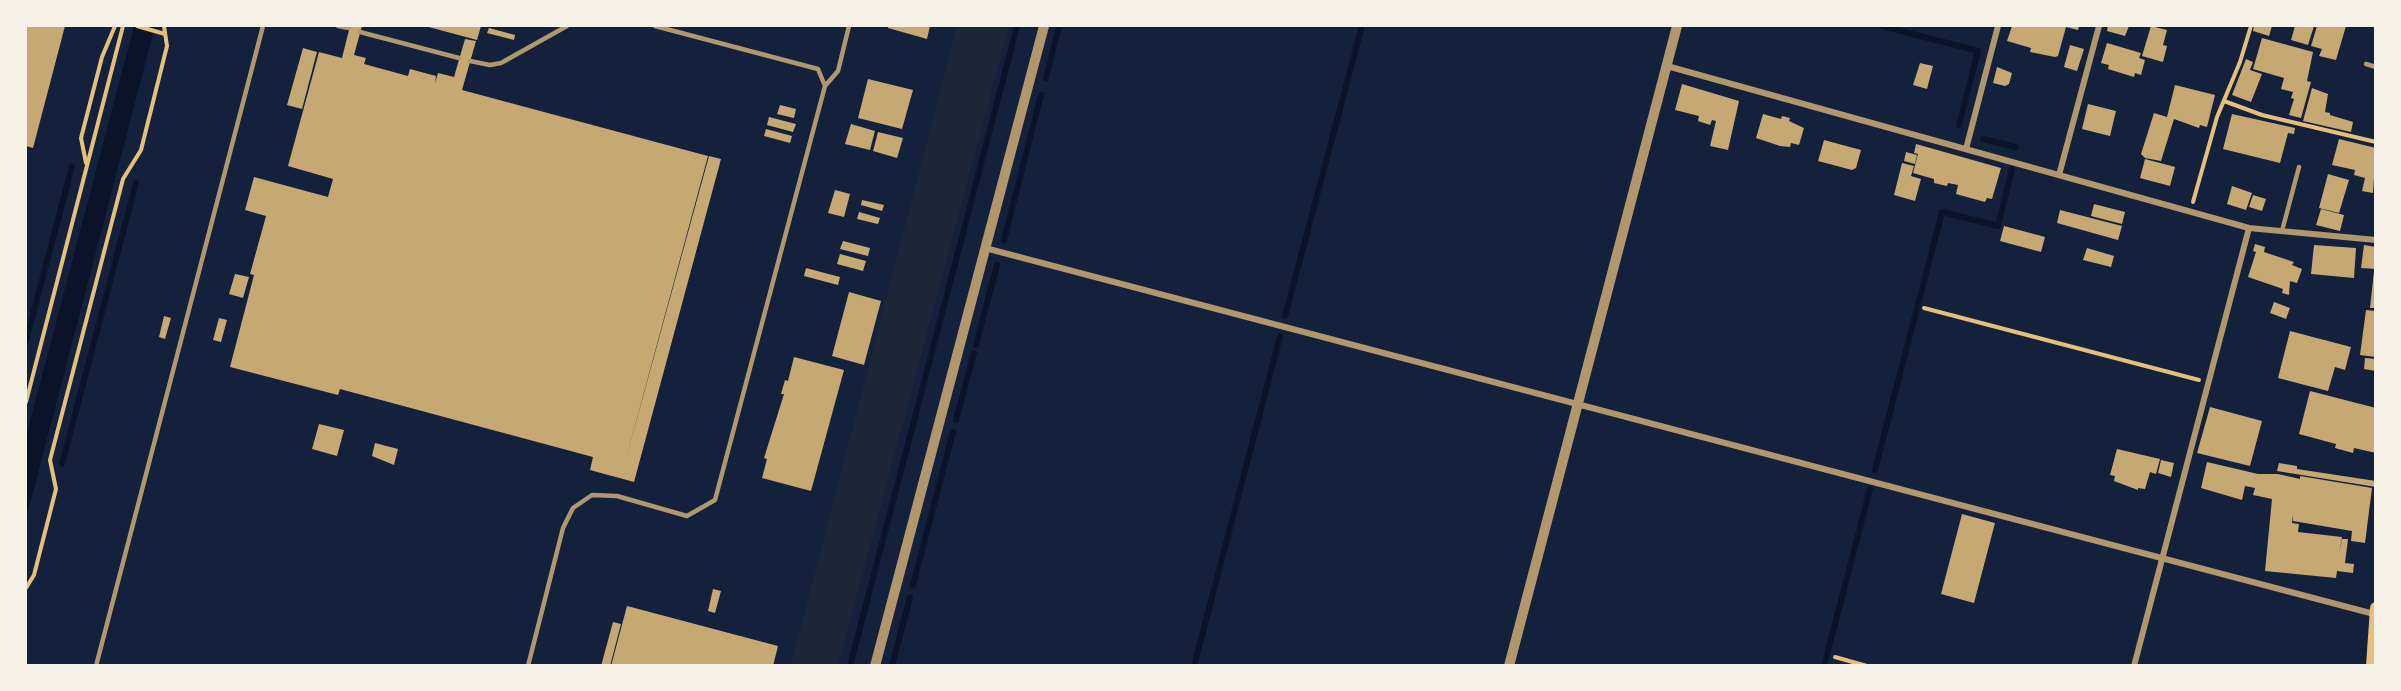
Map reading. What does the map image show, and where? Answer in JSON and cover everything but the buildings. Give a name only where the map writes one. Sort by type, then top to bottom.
[{"type":"main road","points":[[2372,666],[2375,611]]},
{"type":"street","points":[[875,666],[1044,26]]},
{"type":"street","points":[[1509,666],[1677,26]]},
{"type":"street","points":[[1966,149],[1998,26]]},
{"type":"street","points":[[2059,175],[2099,26]]},
{"type":"street","points":[[1667,66],[2249,228],[2376,240]]},
{"type":"street","points":[[2134,666],[2249,228]]},
{"type":"street","points":[[985,248],[2162,558],[2375,611]]},
{"type":"lane","points":[[96,666],[263,26]]},
{"type":"lane","points":[[338,26],[349,28]]},
{"type":"lane","points":[[470,61],[489,65],[501,63],[567,26]]},
{"type":"lane","points":[[655,26],[818,69],[825,86]]},
{"type":"lane","points":[[528,666],[563,528],[573,508],[592,495],[617,496],[687,516],[715,500],[825,86],[838,70],[849,26]]},
{"type":"lane","points":[[360,32],[459,58]]},
{"type":"lane","points":[[2366,64],[2376,67]]},
{"type":"lane","points":[[2282,231],[2299,167]]},
{"type":"path","points":[[87,167],[81,138],[102,57],[115,26]]},
{"type":"path","points":[[26,402],[123,26]]},
{"type":"path","points":[[137,26],[165,34]]},
{"type":"path","points":[[26,588],[34,575],[56,489],[50,459],[123,179],[141,150],[167,46],[164,26]]},
{"type":"path","points":[[2190,212],[2224,101],[2251,26]]},
{"type":"path","points":[[2224,101],[2262,115],[2376,142]]},
{"type":"path","points":[[1924,308],[2208,382]]},
{"type":"path","points":[[1834,657],[1867,666]]},
{"type":"shaded area","points":[[134,26],[155,26],[26,519],[26,437]]},
{"type":"shaded area","points":[[957,26],[1009,26],[838,665],[791,665]]},
{"type":"waterway","points":[[850,666],[1017,26]]},
{"type":"waterway","points":[[1046,78],[1059,26]]},
{"type":"waterway","points":[[1285,316],[1362,26]]},
{"type":"waterway","points":[[1882,26],[1978,51],[1959,125]]},
{"type":"waterway","points":[[1004,240],[1041,95]]},
{"type":"waterway","points":[[1983,139],[2016,147]]},
{"type":"waterway","points":[[26,341],[72,166]]},
{"type":"waterway","points":[[1875,470],[1942,212],[1998,226],[2012,169]]},
{"type":"waterway","points":[[62,464],[136,183]]},
{"type":"waterway","points":[[976,345],[997,265]]},
{"type":"waterway","points":[[1194,666],[1280,336]]},
{"type":"waterway","points":[[956,420],[974,353]]},
{"type":"waterway","points":[[913,585],[953,432]]},
{"type":"waterway","points":[[1824,666],[1870,489]]},
{"type":"waterway","points":[[892,666],[910,597]]}]
